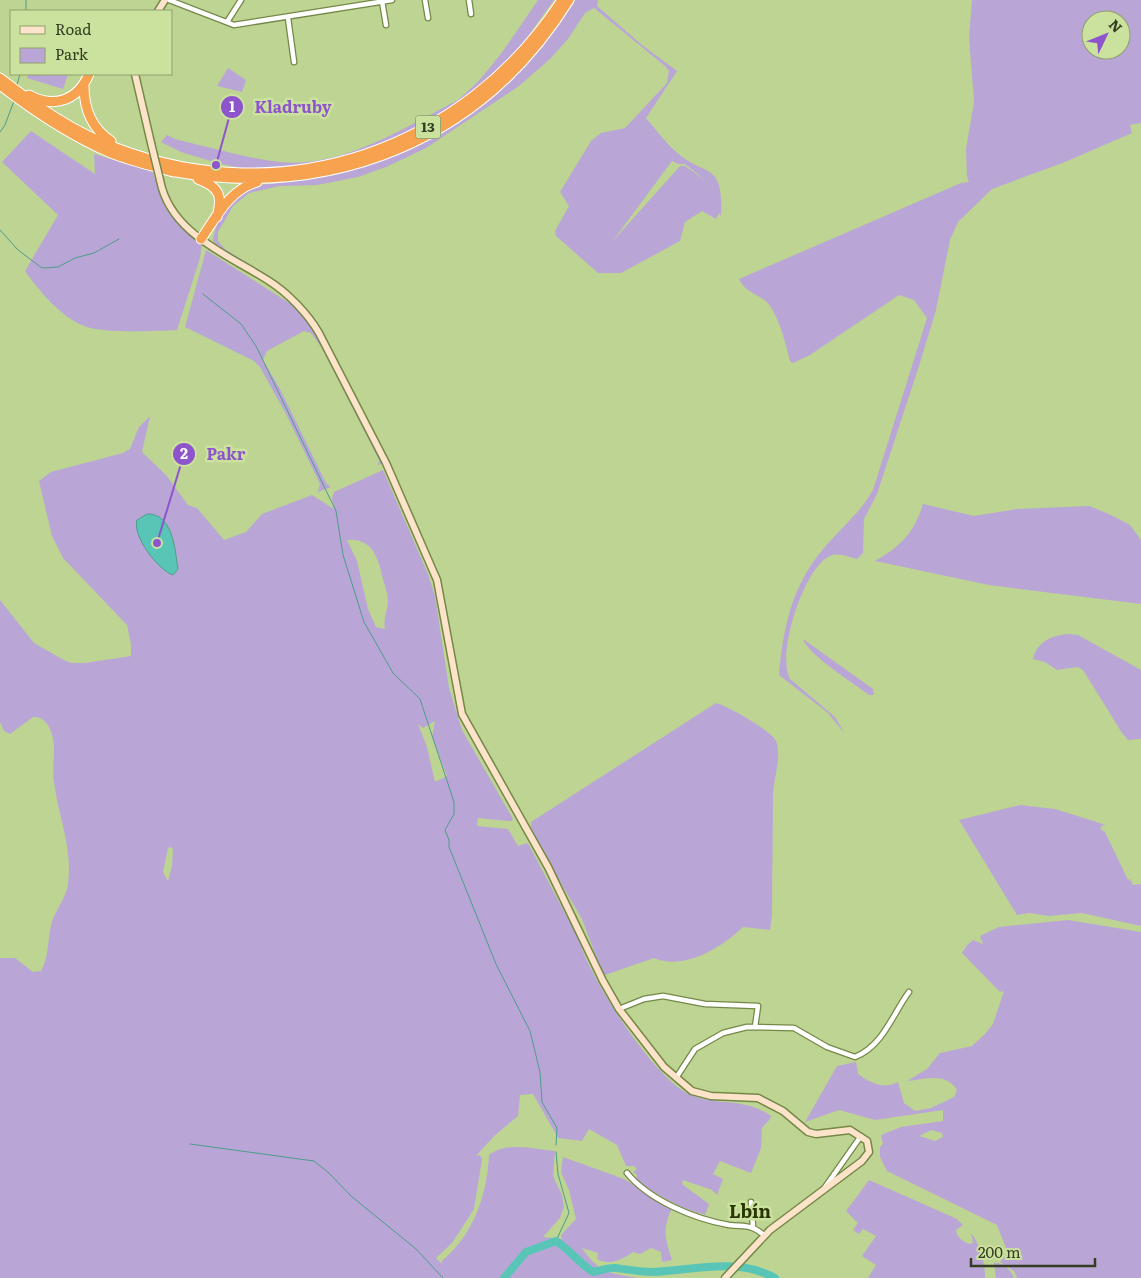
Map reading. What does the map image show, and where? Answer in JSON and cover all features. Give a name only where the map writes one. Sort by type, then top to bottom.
[{"type":"highway","points":[[521,54],[558,0]]},
{"type":"highway","name":"13","points":[[170,167],[262,173],[315,168],[353,159],[400,140],[445,117],[487,86],[521,54],[562,0]]},
{"type":"highway","name":"13","points":[[2,82],[86,134],[115,148],[170,167],[201,176],[264,179],[317,174],[354,165],[411,142],[449,122],[509,75],[547,32],[569,0]]},
{"type":"highway","points":[[2,82],[34,98],[50,102],[66,100],[84,86],[89,75]]},
{"type":"highway","points":[[84,86],[90,117],[104,137],[210,184],[214,187],[220,199],[217,217]]},
{"type":"highway","points":[[201,239],[237,191],[264,179]]},
{"type":"street","points":[[169,0],[227,22],[240,24],[288,18],[392,0]]},
{"type":"street","points":[[227,22],[241,0]]},
{"type":"street","points":[[425,0],[428,18]]},
{"type":"street","points":[[468,0],[471,14]]},
{"type":"street","points":[[382,2],[386,25]]},
{"type":"street","points":[[288,18],[294,62]]},
{"type":"street","points":[[135,75],[164,194],[176,215],[201,239],[231,260],[281,289],[313,324],[351,393],[386,463],[437,580],[462,714],[548,867],[603,981],[620,1009],[642,1041],[676,1078],[692,1091],[703,1094],[758,1098],[767,1101],[808,1132],[816,1134],[845,1130],[861,1136],[870,1146],[867,1156],[764,1235],[725,1278]]},
{"type":"street","points":[[676,1078],[690,1054],[708,1040],[736,1029],[756,1026],[794,1028],[827,1047],[855,1057],[866,1052],[878,1042],[909,992]]},
{"type":"street","points":[[620,1009],[644,999],[663,996],[705,1004],[758,1006],[756,1026]]},
{"type":"street","points":[[823,1190],[861,1136]]},
{"type":"street","points":[[627,1173],[634,1182],[665,1202],[693,1216],[729,1224],[753,1226],[764,1235]]},
{"type":"street","points":[[751,1202],[753,1226]]},
{"type":"green space","points":[[538,0],[554,0],[516,53],[471,95],[417,129],[377,147],[313,164],[250,170],[217,163],[181,152],[161,142],[167,135],[175,139],[227,152],[280,162],[326,159],[349,153],[395,133],[458,100],[492,66]]},
{"type":"green space","points":[[575,0],[598,0],[597,6],[642,45],[677,71],[646,118],[674,150],[685,159],[710,172],[716,178],[721,198],[721,216],[719,213],[716,219],[702,211],[685,222],[680,241],[621,273],[598,273],[556,236],[555,231],[569,206],[560,192],[591,141],[601,133],[625,128],[667,83],[669,71],[594,8],[585,13],[568,39],[551,58],[519,86],[426,148],[386,167],[358,177],[317,185],[280,186],[249,193],[233,206],[218,232],[218,241],[225,249],[282,285],[285,289],[222,251],[213,241],[217,224],[226,207],[246,189],[260,185],[333,175],[362,167],[419,143],[472,112],[497,93],[519,72],[545,43]],"holes":[[[672,161],[678,164],[685,164],[706,181],[685,166],[680,166],[612,242]]]},
{"type":"green space","points":[[972,0],[1141,0],[1141,123],[1130,125],[1132,133],[1065,162],[992,189],[958,222],[950,240],[936,310],[919,366],[877,494],[864,519],[863,553],[857,559],[836,554],[830,556],[820,563],[802,593],[790,632],[787,651],[787,667],[790,679],[835,717],[845,734],[828,713],[779,675],[783,641],[791,608],[804,577],[824,548],[856,513],[873,490],[927,318],[914,300],[899,295],[810,355],[793,363],[790,361],[774,312],[767,302],[745,288],[739,279],[961,183],[969,182],[967,177],[966,149],[974,102],[969,37]]},
{"type":"green space","points":[[228,68],[246,80],[242,92],[217,86]]},
{"type":"green space","points":[[28,75],[68,75],[63,89],[27,78]]},
{"type":"green space","points":[[31,131],[95,174],[94,154],[153,172],[161,194],[172,212],[202,244],[200,258],[177,330],[117,331],[93,329],[84,326],[59,310],[25,271],[58,215],[2,162]]},
{"type":"green space","points":[[206,250],[294,306],[311,325],[382,461],[381,464],[378,465],[379,460],[322,348],[311,333],[304,331],[267,351],[263,360],[280,389],[326,483],[331,487],[318,492],[320,484],[286,414],[260,367],[254,361],[185,327]]},
{"type":"green space","points":[[150,416],[142,452],[166,475],[188,505],[197,508],[224,540],[246,532],[262,514],[312,495],[334,509],[332,499],[334,492],[383,470],[428,574],[435,596],[449,688],[462,730],[513,819],[508,821],[478,818],[477,826],[508,829],[518,846],[527,843],[529,845],[609,1002],[642,1050],[676,1086],[691,1095],[751,1106],[771,1116],[762,1128],[761,1148],[751,1173],[720,1161],[713,1174],[723,1179],[717,1195],[712,1190],[683,1180],[682,1184],[709,1204],[705,1215],[677,1205],[644,1185],[636,1179],[637,1175],[633,1172],[637,1169],[634,1166],[626,1166],[617,1145],[589,1129],[582,1141],[558,1138],[533,1094],[520,1095],[518,1116],[494,1136],[476,1156],[480,1155],[482,1159],[474,1209],[452,1243],[436,1258],[442,1264],[442,1261],[463,1239],[477,1213],[485,1185],[489,1155],[504,1148],[521,1147],[555,1151],[553,1176],[562,1195],[564,1207],[560,1218],[543,1237],[562,1239],[561,1235],[576,1219],[569,1190],[561,1172],[563,1157],[624,1179],[672,1208],[667,1222],[666,1234],[672,1260],[662,1262],[661,1252],[651,1248],[640,1254],[633,1252],[620,1260],[606,1262],[597,1259],[598,1253],[582,1248],[594,1263],[600,1267],[612,1273],[638,1278],[0,1278],[0,958],[15,958],[33,972],[41,971],[46,959],[53,919],[67,889],[69,871],[67,845],[53,775],[54,742],[50,729],[39,717],[33,717],[10,734],[4,731],[0,722],[0,600],[34,643],[71,663],[85,663],[131,656],[131,644],[127,625],[63,558],[52,536],[39,481],[51,472],[123,453],[130,449],[139,427]],"holes":[[[164,519],[177,563],[173,575],[166,572]],[[347,540],[363,542],[373,551],[376,557],[388,599],[384,622],[385,629],[376,627],[368,609],[357,561]],[[435,721],[432,737],[447,776],[435,782],[427,747],[418,724],[423,728]],[[171,847],[173,849],[172,866],[168,881],[163,872],[168,848]]]},
{"type":"green space","points":[[923,504],[974,516],[1017,509],[1089,506],[1109,514],[1130,525],[1141,540],[1141,604],[989,585],[875,561],[892,550],[911,531]]},
{"type":"green space","points":[[1069,634],[1078,635],[1141,670],[1141,739],[1128,740],[1122,733],[1083,670],[1077,667],[1057,670],[1045,662],[1033,659],[1038,648],[1046,640]]},
{"type":"green space","points":[[803,639],[873,689],[874,695],[869,695],[832,669],[813,653]]},
{"type":"green space","points":[[716,703],[758,725],[773,737],[778,747],[773,793],[772,915],[770,930],[743,927],[725,942],[702,955],[678,961],[654,958],[605,975],[582,919],[538,844],[531,822]]},
{"type":"green space","points":[[1020,805],[1055,809],[1106,825],[1103,825],[1100,829],[1105,832],[1128,880],[1130,879],[1133,885],[1141,884],[1141,926],[1082,913],[1049,916],[1029,913],[1017,915],[959,820]]},
{"type":"green space","points":[[1068,920],[1141,932],[1141,1278],[1017,1278],[1014,1271],[1000,1262],[1008,1253],[997,1225],[887,1171],[880,1157],[880,1147],[883,1144],[881,1135],[901,1127],[943,1121],[943,1110],[875,1120],[839,1110],[805,1122],[837,1066],[856,1062],[858,1074],[872,1083],[887,1085],[898,1082],[904,1103],[915,1111],[931,1108],[954,1097],[957,1090],[947,1081],[928,1078],[907,1081],[927,1069],[940,1053],[972,1046],[993,1024],[1004,991],[1000,992],[962,953],[973,940],[983,944],[980,936],[999,927]],"holes":[[[931,1130],[942,1133],[943,1137],[935,1141],[919,1136]]]},
{"type":"green space","points":[[869,1180],[957,1219],[963,1225],[956,1230],[959,1237],[971,1244],[973,1242],[971,1233],[980,1249],[985,1278],[868,1278],[876,1265],[862,1256],[876,1236],[863,1229],[859,1234],[853,1230],[858,1223],[846,1211]]},
{"type":"green space","points":[[994,1263],[1006,1267],[1014,1278],[996,1278]]},
{"type":"water","points":[[147,514],[156,515],[162,520],[171,534],[178,569],[173,575],[160,567],[138,535],[137,520]]},
{"type":"waterway","points":[[26,0],[26,10]]},
{"type":"waterway","points":[[17,85],[20,75]]},
{"type":"waterway","points":[[0,132],[5,125],[14,101]]},
{"type":"waterway","points":[[0,230],[18,250],[42,268],[58,267],[75,258],[94,253],[119,239]]},
{"type":"waterway","points":[[203,294],[241,324],[256,346],[336,511],[343,555],[364,622],[393,673],[420,699],[454,802],[454,814],[445,830],[449,840],[449,847],[496,964],[530,1031],[540,1072],[542,1102],[557,1128],[556,1145]]},
{"type":"waterway","points":[[190,1144],[314,1161],[329,1173],[351,1196],[416,1249],[443,1278]]},
{"type":"waterway","points":[[556,1152],[558,1174],[569,1213],[556,1241]]},
{"type":"waterway","points":[[504,1278],[526,1252],[556,1241],[593,1272],[613,1268],[654,1272],[731,1266],[761,1272],[775,1278]]},
{"type":"place","name":"Kladruby","points":[[216,165]]},
{"type":"place","name":"Pakr","points":[[157,543]]},
{"type":"district","name":"Lbín","points":[[750,1212]]}]
